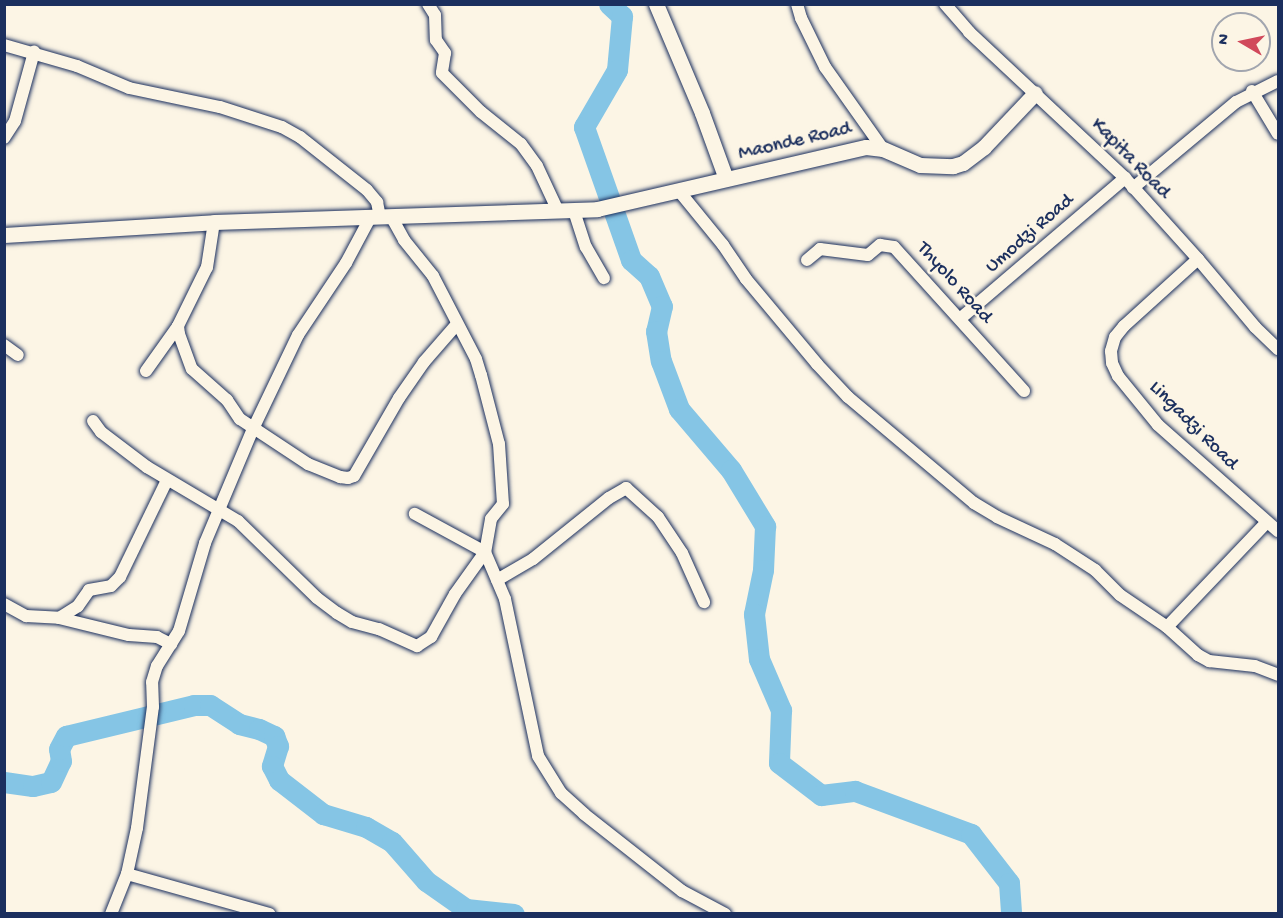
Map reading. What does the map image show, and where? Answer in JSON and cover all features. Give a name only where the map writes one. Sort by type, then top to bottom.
[{"type":"street","points":[[428,4],[435,15],[436,40],[445,53],[441,73],[481,112],[521,144],[537,166],[558,211]]},
{"type":"street","points":[[656,4],[702,113],[726,179]]},
{"type":"street","points":[[797,4],[801,18],[825,67],[882,149]]},
{"type":"street","name":"Kapita Road","points":[[945,4],[969,32],[1129,183],[1198,259],[1255,327],[1278,349]]},
{"type":"street","points":[[4,45],[82,67],[129,88],[220,107],[282,127],[300,137],[367,190],[377,202],[381,218],[405,240],[433,276],[481,375],[502,464],[503,504],[491,519],[485,552],[455,594],[431,637],[417,646],[379,629],[351,622],[337,613],[304,585],[247,529],[219,508],[167,480],[101,432],[93,421]]},
{"type":"street","points":[[4,138],[15,121],[34,52]]},
{"type":"street","name":"Umodzi Road","points":[[961,318],[1129,183],[1206,125],[1252,91],[1278,81]]},
{"type":"street","points":[[1252,91],[1278,134]]},
{"type":"street","name":"Maonde Road","points":[[4,235],[214,222],[597,209],[643,201],[726,179],[866,147],[882,149],[928,167],[953,166],[963,163],[984,147],[1035,93]]},
{"type":"street","points":[[679,191],[784,327],[848,397],[974,503],[997,517],[1063,549],[1095,570],[1120,595],[1167,627],[1198,656],[1209,662],[1255,666],[1278,675]]},
{"type":"street","points":[[574,211],[586,247],[604,278]]},
{"type":"street","points":[[111,914],[127,874],[144,785],[153,707],[152,682],[157,666],[179,631],[200,559],[219,508],[253,429],[306,321],[346,263],[381,218]]},
{"type":"street","points":[[146,371],[178,326],[207,267],[214,222]]},
{"type":"street","name":"Thyolo Road","points":[[807,261],[820,249],[843,250],[868,255],[880,245],[894,247],[961,318],[1024,391]]},
{"type":"street","name":"Lingadzi Road","points":[[1198,259],[1124,326],[1115,337],[1111,351],[1112,363],[1118,376],[1158,424],[1278,531]]},
{"type":"street","points":[[178,326],[192,369],[219,393],[240,419],[308,464],[339,477],[348,478],[354,476],[408,385],[457,324]]},
{"type":"street","points":[[4,345],[18,355]]},
{"type":"street","points":[[59,618],[78,606],[89,590],[111,586],[120,577],[167,480]]},
{"type":"street","points":[[497,580],[533,559],[609,498],[626,488],[658,517],[682,553],[704,602]]},
{"type":"street","points":[[415,514],[485,552],[505,599],[538,756],[561,794],[682,891],[725,914]]},
{"type":"street","points":[[1167,627],[1267,522]]},
{"type":"street","points":[[4,604],[26,616],[59,618],[129,635],[157,637],[171,644]]},
{"type":"street","points":[[127,874],[269,914]]},
{"type":"waterway","points":[[609,4],[622,16],[617,70],[584,127],[631,260],[649,276],[662,306],[656,331],[661,361],[679,409],[731,470],[765,526],[763,570],[754,614],[759,659],[781,710],[779,763],[821,795],[855,791],[971,834],[1009,883],[1011,914]]},
{"type":"waterway","points":[[4,782],[33,786],[51,782],[61,761],[59,749],[66,736],[194,705],[210,705],[239,724],[274,736],[278,746],[272,766],[279,780],[323,814],[366,827],[392,842],[426,881],[466,909],[514,914]]}]
